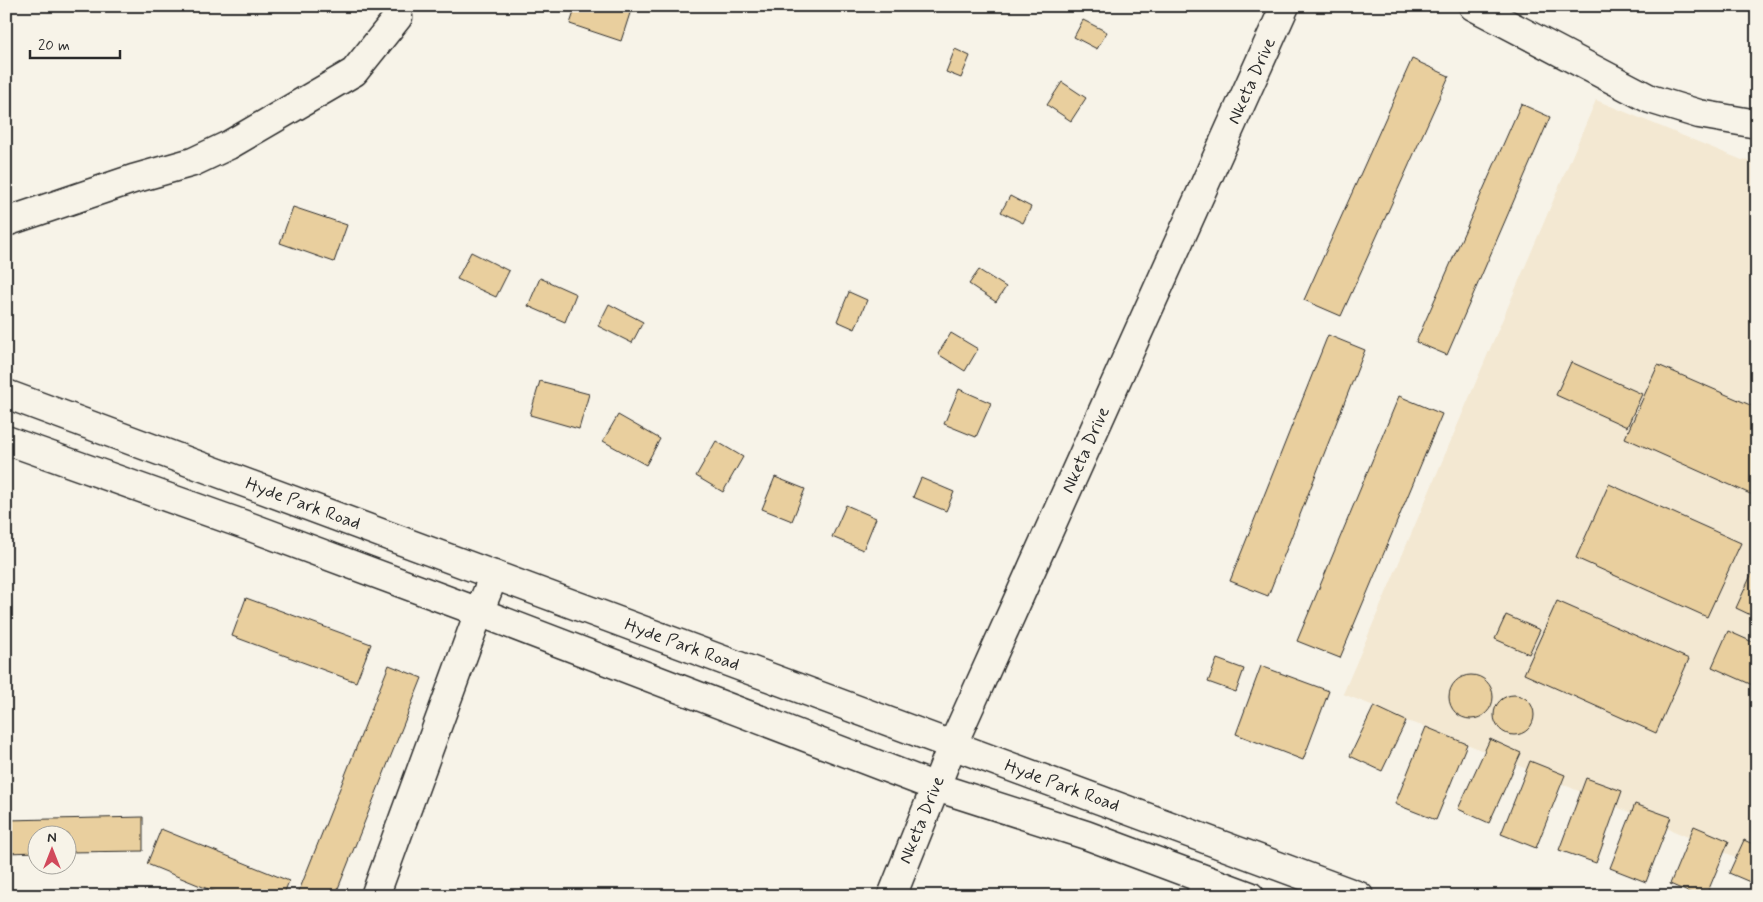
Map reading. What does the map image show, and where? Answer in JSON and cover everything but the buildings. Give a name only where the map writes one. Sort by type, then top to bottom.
[{"type":"street","name":"Nketa Drive","points":[[892,896],[952,746],[1285,6]]},
{"type":"street","points":[[1488,9],[1650,100],[1699,114],[1757,124]]},
{"type":"street","points":[[6,222],[133,179],[192,162],[230,146],[354,72],[398,17]]},
{"type":"street","name":"Hyde Park Road","points":[[6,394],[1359,896]]},
{"type":"street","points":[[6,440],[478,612],[936,787],[1086,835],[1198,887],[1250,896]]},
{"type":"street","points":[[375,896],[478,612],[494,576]]},
{"type":"shaded area","points":[[1596,100],[1742,160],[1757,161],[1757,866],[1343,694]]}]
